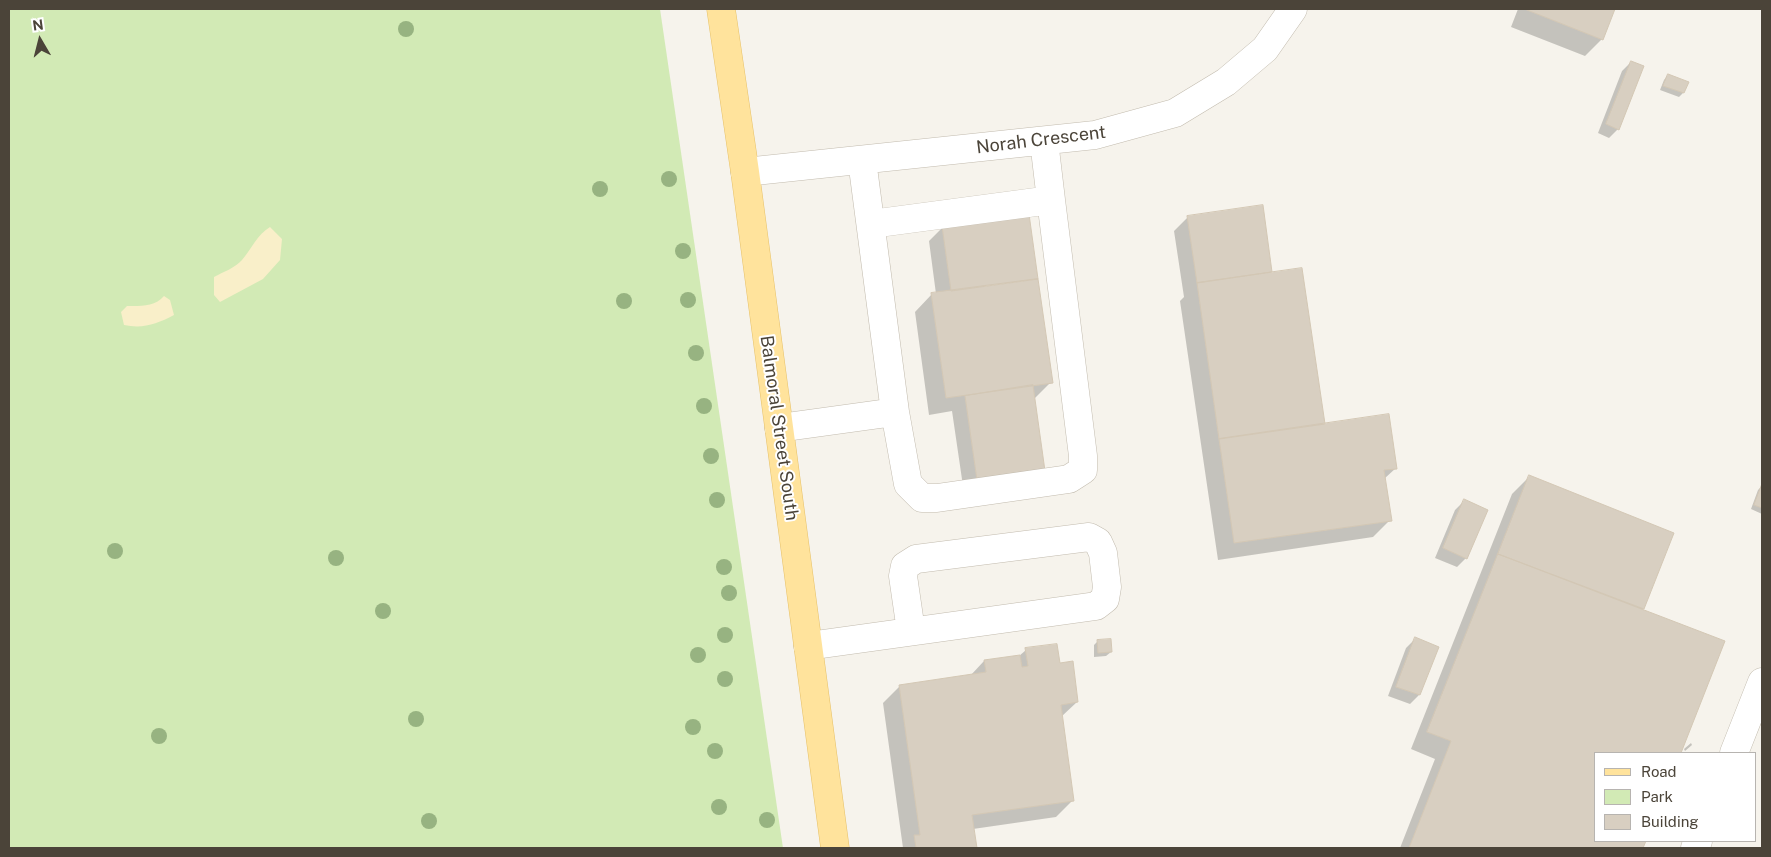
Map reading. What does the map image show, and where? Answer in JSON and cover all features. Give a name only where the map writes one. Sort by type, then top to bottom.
[{"type":"main road","name":"Balmoral Street South","points":[[721,9],[745,172],[835,848]]},
{"type":"street","name":"Norah Crescent","points":[[745,172],[1095,135],[1175,113],[1226,82],[1258,55],[1293,9]]},
{"type":"street","points":[[862,160],[895,412],[908,484],[922,498],[937,498],[1069,479],[1082,470],[1083,456],[1044,141]]},
{"type":"street","points":[[871,224],[1051,200]]},
{"type":"street","points":[[779,428],[895,412]]},
{"type":"street","points":[[808,646],[1096,606],[1105,599],[1107,587],[1103,553],[1098,542],[1089,537],[916,560],[905,566],[903,576],[911,631]]},
{"type":"street","points":[[1734,752],[1762,682]]},
{"type":"green space","points":[[9,9],[660,9],[783,848],[9,848]]},
{"type":"sand","points":[[270,227],[282,239],[280,260],[263,279],[220,302],[214,295],[214,277],[239,263],[258,238]]},
{"type":"sand","points":[[164,296],[170,300],[174,315],[150,325],[124,325],[121,312],[127,306],[152,304]]},
{"type":"building","points":[[1528,9],[1615,9],[1603,40]]},
{"type":"building","points":[[1631,61],[1644,66],[1619,130],[1606,124]]},
{"type":"building","points":[[1668,74],[1689,82],[1684,93],[1663,86]]},
{"type":"building","points":[[1263,205],[1272,272],[1197,283],[1187,216]]},
{"type":"building","points":[[1029,214],[1038,279],[951,291],[942,226]]},
{"type":"building","points":[[1302,268],[1325,424],[1219,439],[1197,283]]},
{"type":"building","points":[[1038,279],[1053,383],[946,398],[931,293]]},
{"type":"building","points":[[1033,385],[1045,471],[977,480],[965,396]]},
{"type":"building","points":[[1389,414],[1397,469],[1384,470],[1392,521],[1234,543],[1219,439]]},
{"type":"building","points":[[1529,475],[1674,533],[1644,609],[1498,554]]},
{"type":"building","points":[[1762,484],[1762,508],[1754,505]]},
{"type":"building","points":[[1464,499],[1488,510],[1467,559],[1443,548]]},
{"type":"building","points":[[1498,554],[1725,641],[1681,752],[1594,752],[1594,842],[1646,842],[1643,848],[1409,848],[1451,741],[1427,732]]},
{"type":"building","points":[[1415,637],[1439,647],[1420,695],[1396,687]]},
{"type":"building","points":[[1111,639],[1112,652],[1098,653],[1097,640]]},
{"type":"building","points":[[1057,644],[1060,663],[1073,661],[1078,702],[1061,705],[1074,801],[972,815],[977,848],[916,848],[914,835],[920,835],[899,685],[986,672],[984,660],[1020,655],[1022,667],[1028,666],[1025,648]]}]
